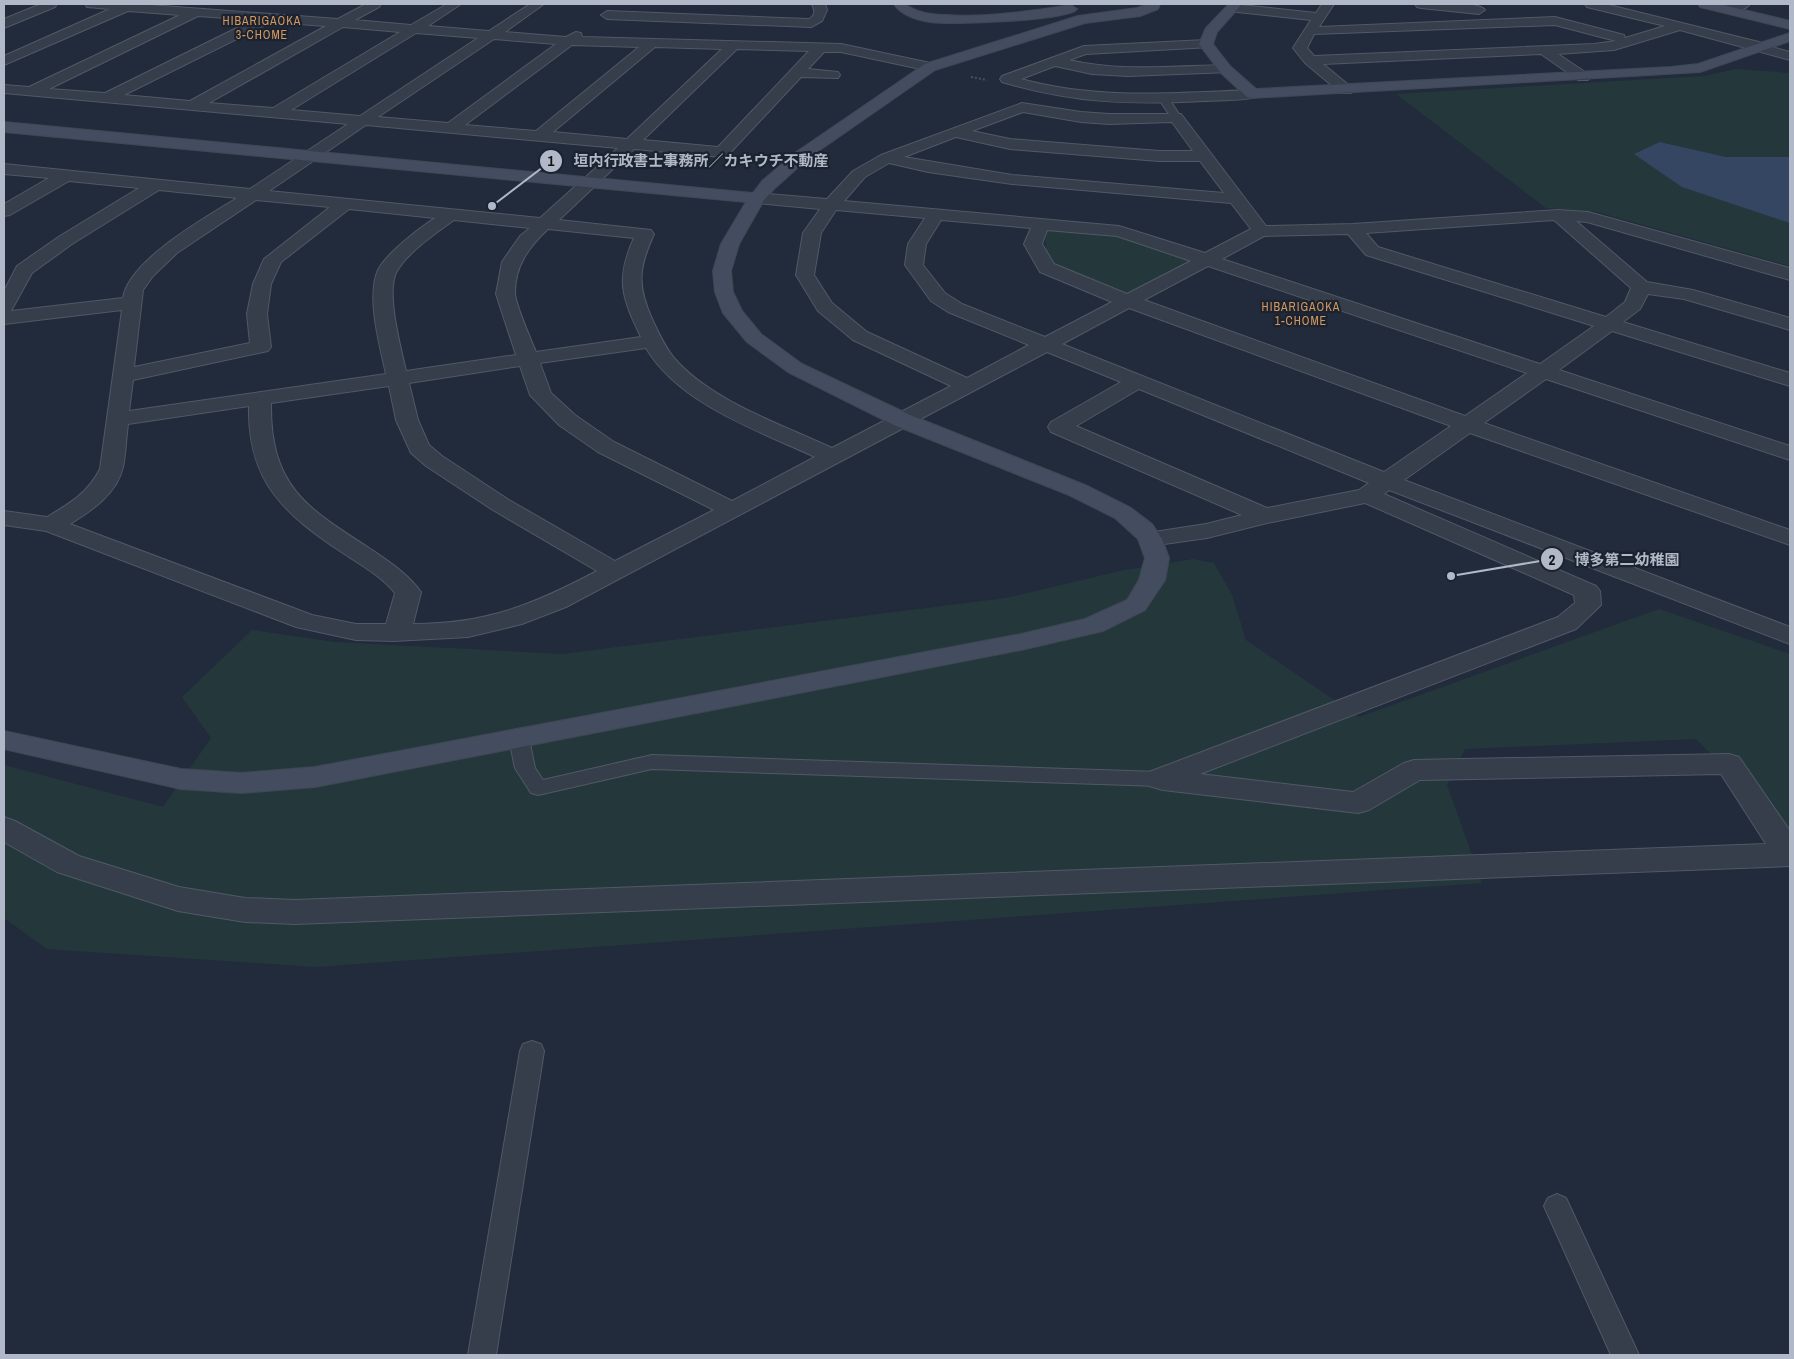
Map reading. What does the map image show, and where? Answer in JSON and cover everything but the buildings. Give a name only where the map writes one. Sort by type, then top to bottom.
[{"type":"street","points":[[4,24],[51,4]]},
{"type":"street","points":[[91,4],[570,41],[841,48],[930,67]]},
{"type":"street","points":[[4,104],[213,4]]},
{"type":"street","points":[[192,106],[375,4]]},
{"type":"street","points":[[275,113],[455,4]]},
{"type":"street","points":[[51,525],[96,496],[106,483],[111,469],[134,290],[146,272],[171,249],[538,4]]},
{"type":"street","points":[[620,4],[603,18],[810,23],[818,20],[821,14],[821,7],[818,4]]},
{"type":"street","points":[[900,4],[903,8],[913,13],[937,18],[970,21],[1112,4]]},
{"type":"street","points":[[4,740],[181,779],[242,783],[315,777],[1021,642],[1094,625],[1136,605],[1152,580],[1157,558],[1150,539],[1143,529],[1123,513],[1076,490],[902,420],[795,368],[754,338],[733,312],[724,292],[722,271],[730,244],[757,198],[801,156],[930,67],[1083,19],[1150,10],[1154,4]]},
{"type":"street","points":[[1328,4],[1310,29],[1300,48],[1310,60],[1346,90]]},
{"type":"street","points":[[1410,26],[1421,4],[1524,14],[1631,41]]},
{"type":"street","points":[[1591,4],[1790,56]]},
{"type":"street","points":[[1704,4],[1790,25]]},
{"type":"street","points":[[1728,10],[1744,4]]},
{"type":"street","points":[[4,61],[126,6]]},
{"type":"street","points":[[1206,44],[1211,31],[1234,6],[1318,17]]},
{"type":"street","points":[[107,98],[289,7]]},
{"type":"street","points":[[1310,29],[1319,31],[1410,26],[1555,22]]},
{"type":"street","points":[[1310,60],[1594,48],[1631,41],[1680,26]]},
{"type":"street","points":[[450,128],[585,30]]},
{"type":"street","points":[[1206,44],[1084,50],[1007,79],[1085,96],[1163,98],[1346,90],[1583,77],[1700,68],[1790,37]]},
{"type":"street","points":[[538,136],[653,42]]},
{"type":"street","points":[[732,510],[606,446],[567,420],[541,395],[505,294],[511,262],[526,240],[591,182],[735,44]]},
{"type":"street","points":[[1206,44],[1225,69],[1252,94]]},
{"type":"street","points":[[4,89],[722,152],[820,48]]},
{"type":"street","points":[[1544,50],[1583,77]]},
{"type":"street","points":[[1053,61],[1092,70],[1128,72],[1225,69]]},
{"type":"street","points":[[797,72],[833,74]]},
{"type":"street","points":[[968,386],[860,336],[825,307],[805,275],[812,233],[833,204],[859,174],[887,158],[1022,107],[1081,118],[1176,117],[1261,231]]},
{"type":"street","points":[[4,127],[1119,231],[1790,453]]},
{"type":"street","points":[[953,132],[1010,144],[1159,156],[1205,156]]},
{"type":"street","points":[[887,158],[932,169],[1018,179],[1225,198],[1237,197]]},
{"type":"street","points":[[4,169],[450,215],[544,222],[645,234],[634,256],[630,278],[634,300],[652,341],[668,365],[697,388],[736,411],[832,457]]},
{"type":"street","points":[[4,210],[67,175]]},
{"type":"street","points":[[4,308],[24,270],[66,240],[157,184]]},
{"type":"street","points":[[123,376],[260,347],[257,314],[262,284],[273,259],[344,204]]},
{"type":"street","points":[[938,213],[917,244],[914,264],[924,281],[938,297],[955,308],[1137,382],[1377,489],[1587,591],[1588,605],[1567,622],[1159,780]]},
{"type":"street","points":[[450,215],[418,238],[387,271],[383,296],[396,378],[407,420],[419,448],[434,461],[501,505],[616,572]]},
{"type":"street","points":[[1558,215],[1617,264],[1641,287],[1686,294],[1790,324]]},
{"type":"street","points":[[4,518],[51,525],[305,621],[356,632],[429,632],[468,628],[513,618],[557,602],[1261,231],[1353,229],[1558,215],[1588,217],[1790,274]]},
{"type":"street","points":[[1041,224],[1033,244],[1047,268],[1128,301],[1468,425],[1790,538]]},
{"type":"street","points":[[1353,229],[1372,251],[1790,380]]},
{"type":"street","points":[[1150,539],[1207,531],[1377,489],[1609,324],[1633,305],[1641,287]]},
{"type":"street","points":[[4,318],[132,303]]},
{"type":"street","points":[[117,419],[652,341]]},
{"type":"street","points":[[1137,382],[1059,427],[1265,516]]},
{"type":"street","points":[[260,398],[261,439],[272,475],[289,500],[312,521],[394,576],[408,592],[402,620],[394,633]]},
{"type":"street","points":[[1377,489],[1790,636]]},
{"type":"street","points":[[1159,780],[1358,803],[1414,770],[1729,764],[1790,854]]},
{"type":"street","points":[[4,828],[68,864],[178,899],[245,910],[295,912],[1790,854]]},
{"type":"lane","points":[[1163,98],[1176,117]]},
{"type":"lane","points":[[519,739],[525,768],[538,788],[652,762],[1159,780]]},
{"type":"lane","points":[[482,1355],[532,1051]]},
{"type":"lane","points":[[1558,1206],[1626,1355]]},
{"type":"green space","points":[[1735,69],[1790,73],[1790,157],[1726,157],[1660,142],[1759,211],[1790,223],[1790,266],[1597,212],[1546,208],[1396,94],[1705,76]]},
{"type":"green space","points":[[1055,228],[1122,237],[1195,261],[1130,295],[1088,280],[1057,266],[1049,257],[1046,246],[1047,230]]},
{"type":"green space","points":[[1193,559],[1214,563],[1232,595],[1246,640],[1359,717],[1659,609],[1790,654],[1790,836],[1696,739],[1465,749],[1447,785],[1482,883],[316,967],[47,949],[4,918],[4,765],[163,807],[211,738],[182,697],[252,630],[334,642],[562,654],[1006,598],[1120,571]]},
{"type":"water","points":[[1660,142],[1726,157],[1790,157],[1790,223],[1682,187],[1634,154]]},
{"type":"place","name":"垣内行政書士事務所／カキウチ不動産","points":[[492,206]]},
{"type":"place","name":"博多第二幼稚園","points":[[1451,576]]},
{"type":"district","name":"HIBARIGAOKA 3-CHOME","points":[[262,28]]},
{"type":"district","name":"HIBARIGAOKA 1-CHOME","points":[[1301,314]]}]
